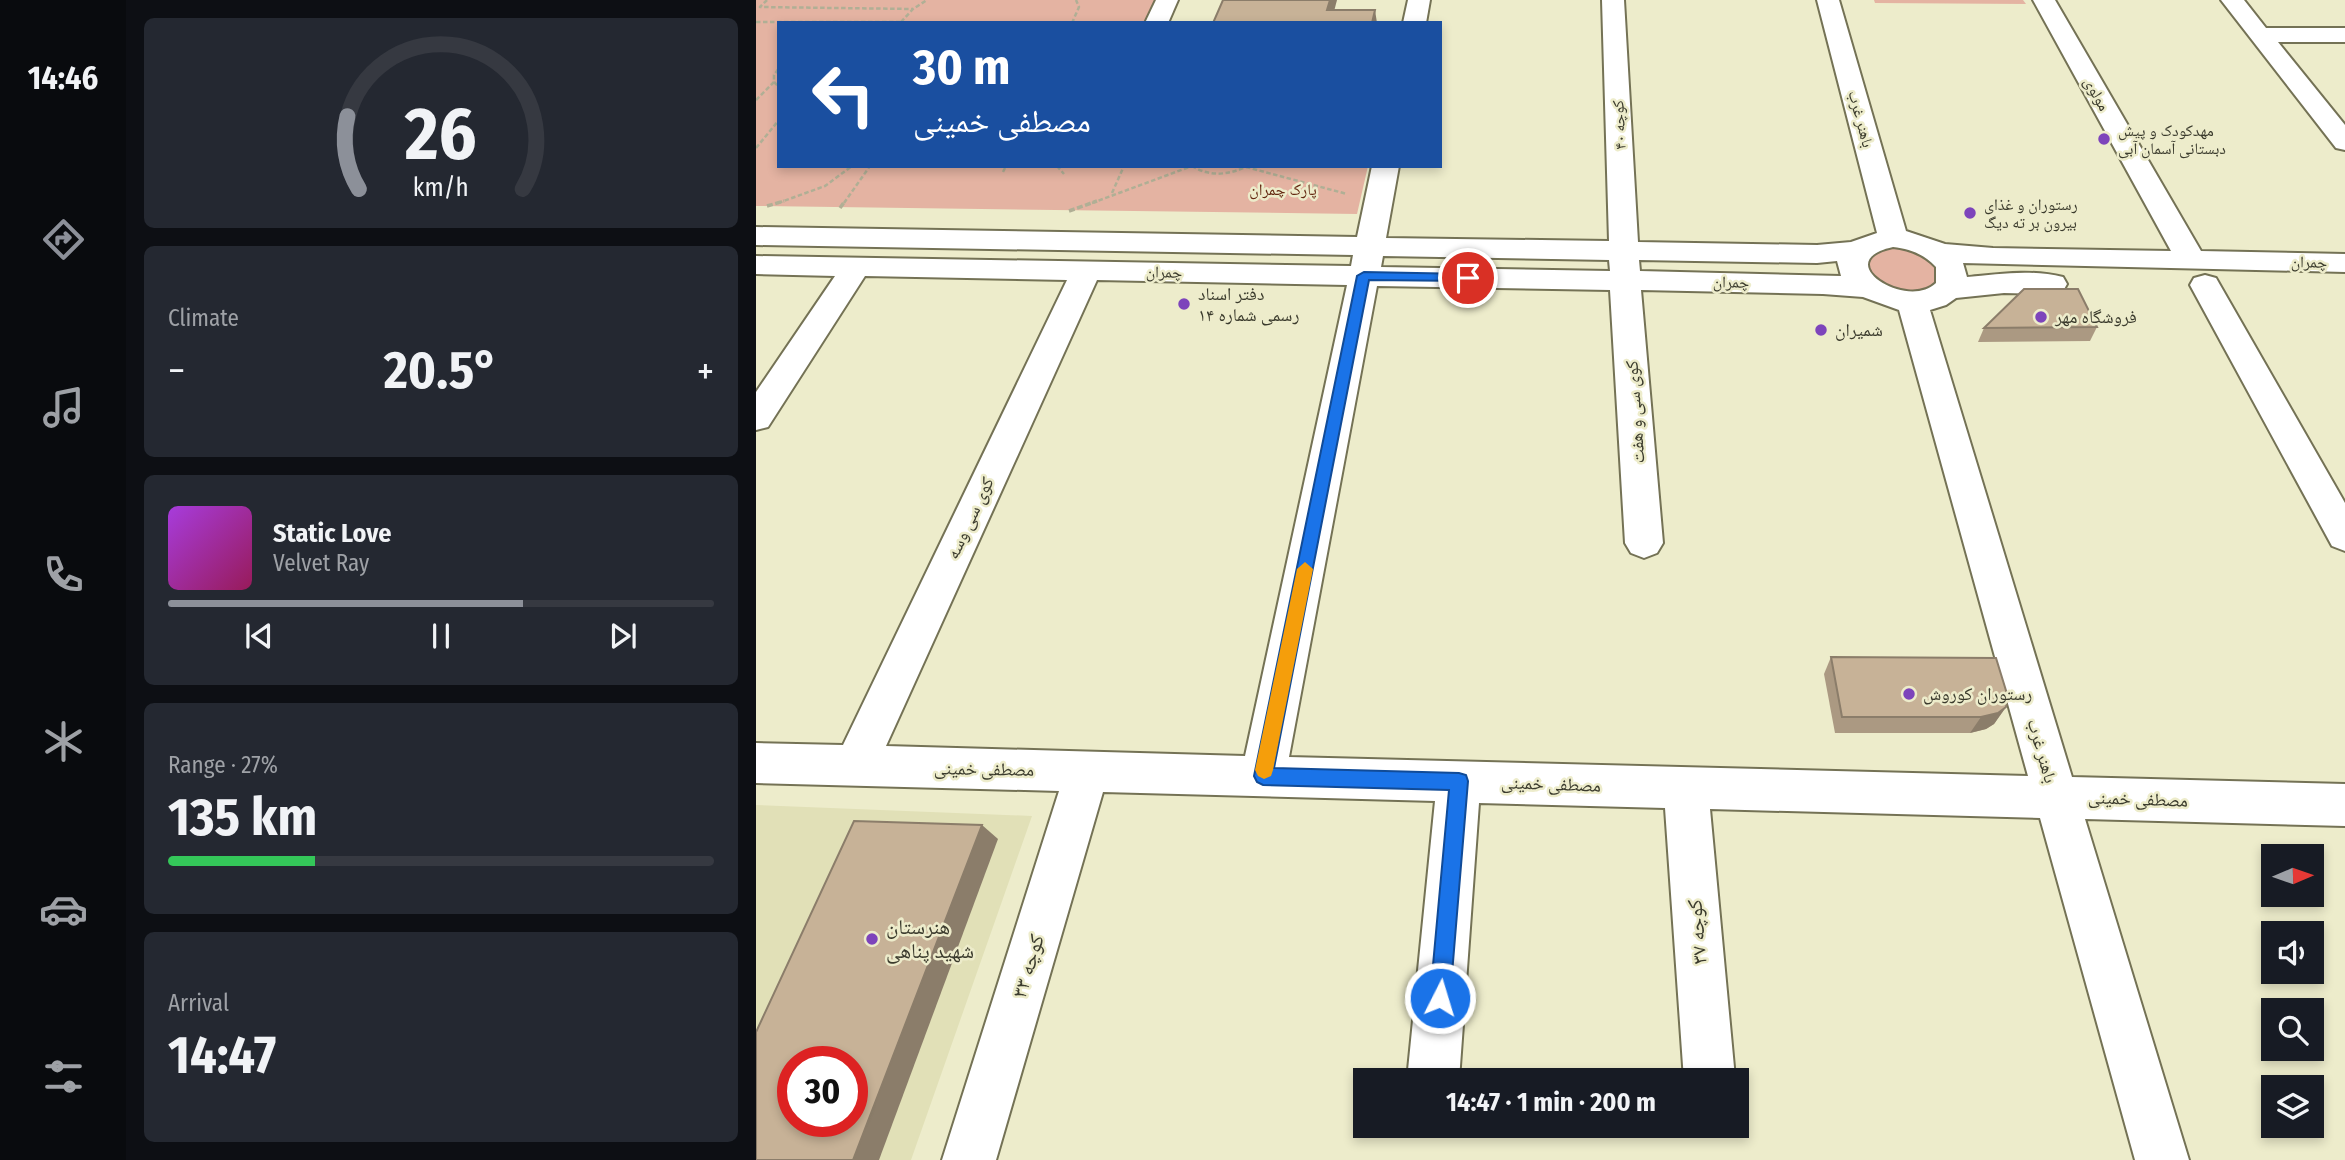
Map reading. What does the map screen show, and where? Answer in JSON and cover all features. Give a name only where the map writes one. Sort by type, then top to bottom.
[{"type":"street","points":[[1157,21],[1167,0]]},
{"type":"street","points":[[1414,21],[1419,0]]},
{"type":"street","name":"کوچه ۴۰","points":[[1613,0],[1625,265]]},
{"type":"street","name":"باهنر غرب","points":[[1828,0],[1893,238]]},
{"type":"street","name":"مولوی","points":[[2044,0],[2345,536]]},
{"type":"street","points":[[2232,0],[2345,142]]},
{"type":"street","points":[[2260,34],[2345,35]]},
{"type":"street","points":[[1263,776],[1385,168]]},
{"type":"street","name":"چمران","points":[[756,236],[1366,261],[1625,265],[1857,250]]},
{"type":"street","points":[[1893,238],[1924,245],[1937,252],[1953,270],[1954,280],[1931,295],[1895,300],[1866,288],[1856,278],[1852,259],[1857,250],[1866,244],[1893,238]]},
{"type":"street","name":"چمران","points":[[1937,252],[2345,288]]},
{"type":"street","name":"چمران","points":[[756,265],[1086,271],[1366,261]]},
{"type":"street","name":"چمران","points":[[1931,295],[2004,283],[2345,263]]},
{"type":"street","name":"چمران","points":[[1625,265],[1866,288]]},
{"type":"street","name":"کوی سی و هفت","points":[[1625,265],[1644,543]]},
{"type":"street","points":[[756,418],[856,267]]},
{"type":"street","name":"کوی سی وسه","points":[[855,766],[1086,271]]},
{"type":"street","name":"باهنر غرب","points":[[1931,295],[2055,797],[2162,1160]]},
{"type":"street","name":"مصطفی خمینی","points":[[756,763],[2345,805]]},
{"type":"street","name":"کوچه ۳۳","points":[[969,1160],[1087,771]]},
{"type":"street","points":[[1434,1068],[1459,781]]},
{"type":"street","name":"کوچه ۳۷","points":[[1686,787],[1708,1068]]},
{"type":"path","points":[[758,8],[767,0]]},
{"type":"path","points":[[902,21],[913,9],[928,0]]},
{"type":"path","points":[[1073,21],[1079,7],[1076,0]]},
{"type":"path","points":[[758,8],[913,9]]},
{"type":"path","points":[[756,22],[777,22]]},
{"type":"path","points":[[756,100],[776,81]]},
{"type":"path","points":[[756,148],[777,122]]},
{"type":"path","points":[[789,207],[763,207],[822,188],[849,172],[851,168]]},
{"type":"path","points":[[853,208],[840,208],[869,168]]},
{"type":"path","points":[[1003,172],[1005,168]]},
{"type":"path","points":[[1058,168],[1064,174]]},
{"type":"path","points":[[1112,193],[1123,168]]},
{"type":"path","points":[[1082,211],[1069,211],[1186,168]]},
{"type":"path","points":[[1196,168],[1206,174],[1216,175],[1242,168]]},
{"type":"path","points":[[1250,168],[1348,194]]},
{"type":"shaded area","name":"هنرستان شهید پناهی","points":[[756,805],[1032,816],[911,1160],[756,1160]]},
{"type":"green space","name":"پارک چمران","points":[[756,0],[1167,0],[1157,21],[777,21],[777,168],[1368,168],[1357,214],[756,206]]},
{"type":"green space","points":[[1874,0],[2023,0],[2026,4],[1875,3]]},
{"type":"green space","points":[[1889,248],[1910,250],[1927,259],[1937,268],[1936,282],[1920,290],[1911,291],[1887,285],[1871,276],[1867,262],[1871,255]]},
{"type":"building","points":[[1223,0],[1330,0],[1327,10],[1375,10],[1372,21],[1214,21]]},
{"type":"building","points":[[2024,289],[2078,289],[2097,327],[1984,328]]},
{"type":"building","name":"رستوران کوروش","points":[[1831,657],[1996,658],[2008,697],[2006,707],[1998,713],[1981,717],[1842,717]]},
{"type":"building","points":[[854,821],[982,825],[868,1121],[868,1046],[777,1046],[777,1137],[862,1137],[853,1160],[756,1160],[756,1032]]},
{"type":"slow traffic","points":[[1264,770],[1305,569]]},
{"type":"place","name":"مهدکودک و پیش دبستانی آسمان آبی","points":[[2104,139]]},
{"type":"place","name":"رستوران و غذای بیرون بر ته دیگ","points":[[1970,213]]},
{"type":"place","name":"دفتر اسناد رسمی شماره ۱۴","points":[[1184,304]]},
{"type":"place","name":"فروشگاه مهر","points":[[2041,317]]},
{"type":"place","name":"شمیران","points":[[1821,330]]},
{"type":"place","name":"رستوران کوروش","points":[[1909,694]]},
{"type":"place","name":"هنرستان شهید پناهی","points":[[872,939]]},
{"type":"route","points":[[1440,998],[1459,781],[1263,776],[1364,276],[1468,278]]}]
